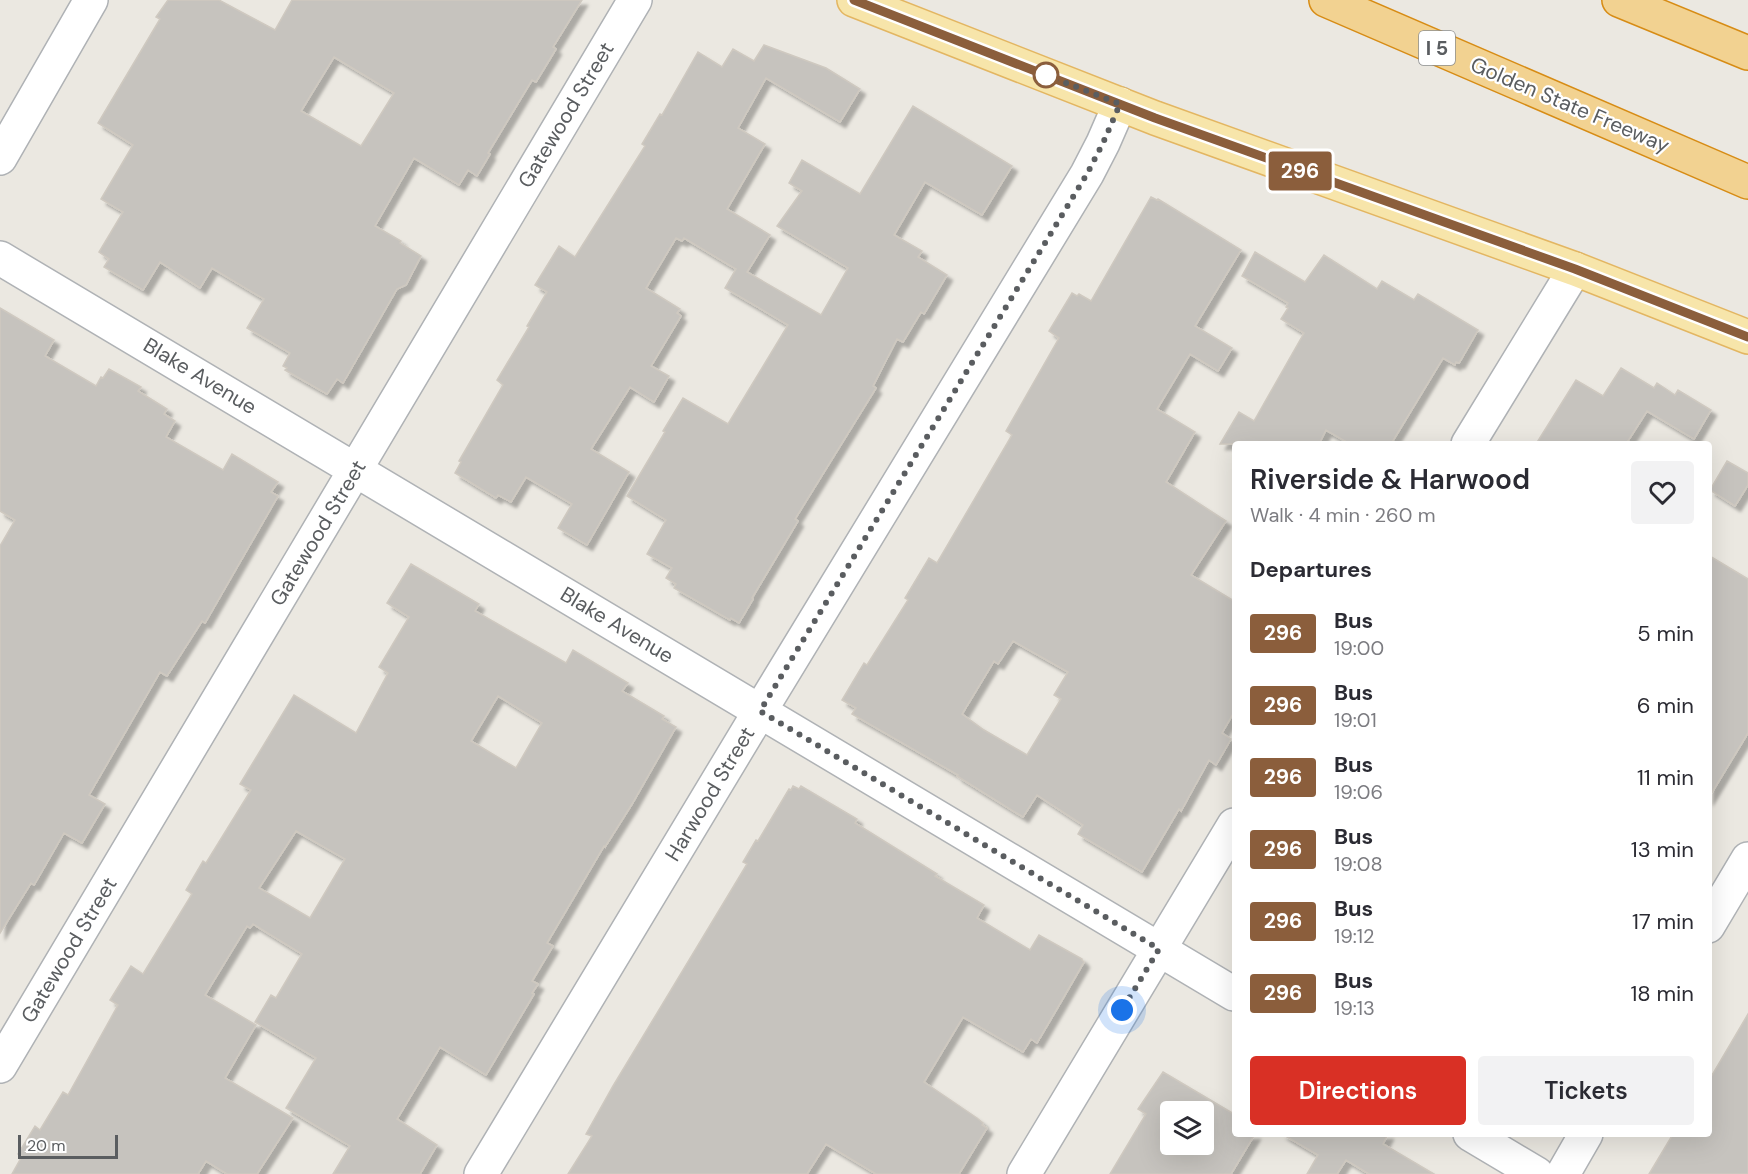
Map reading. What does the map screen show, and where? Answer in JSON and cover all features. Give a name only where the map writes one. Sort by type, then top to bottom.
[{"type":"highway","name":"Golden State Freeway","points":[[1326,0],[1748,182]]},
{"type":"highway","points":[[1619,0],[1748,53]]},
{"type":"main road","points":[[854,0],[1249,153],[1575,269],[1748,337]]},
{"type":"street","points":[[0,158],[91,0]]},
{"type":"street","name":"Gatewood Street","points":[[0,1066],[635,0]]},
{"type":"street","name":"Harwood Street","points":[[481,1174],[1087,174],[1120,104]]},
{"type":"street","name":"Blake Avenue","points":[[0,258],[1232,993]]},
{"type":"street","points":[[1470,441],[1575,269]]},
{"type":"street","points":[[1024,1174],[1232,828]]},
{"type":"street","points":[[1712,919],[1748,859]]},
{"type":"street","points":[[1475,1137],[1537,1174]]},
{"type":"street","points":[[1563,1174],[1584,1137]]},
{"type":"building","points":[[168,0],[219,0],[275,30],[292,0],[582,0],[553,47],[556,49],[536,82],[532,80],[488,153],[490,154],[477,176],[468,170],[459,185],[414,158],[375,226],[421,256],[406,285],[397,289],[343,383],[337,379],[327,394],[285,370],[287,368],[283,366],[290,353],[247,328],[264,299],[212,268],[200,288],[160,262],[143,290],[104,267],[109,259],[99,252],[123,212],[101,199],[133,145],[98,123],[160,19],[156,17]],"holes":[[[334,57],[394,93],[361,146],[301,111]]]},
{"type":"building","points":[[764,45],[826,68],[860,89],[840,122],[766,78],[738,128],[765,144],[727,209],[770,235],[747,272],[821,315],[848,268],[777,226],[802,191],[789,183],[802,160],[860,194],[913,106],[1012,166],[982,215],[925,182],[894,235],[922,251],[918,257],[947,275],[924,314],[921,312],[903,342],[897,339],[873,386],[876,388],[795,519],[798,521],[739,623],[674,588],[676,584],[666,578],[672,568],[647,554],[666,520],[627,496],[683,398],[728,424],[788,325],[725,288],[736,269],[684,238],[682,241],[676,238],[646,288],[680,309],[677,313],[681,316],[651,366],[669,376],[654,402],[630,387],[591,449],[629,472],[587,545],[558,528],[572,504],[526,477],[511,502],[498,495],[496,498],[455,473],[461,462],[459,461],[503,385],[497,380],[547,292],[535,285],[559,246],[575,257],[645,146],[642,144],[660,114],[662,115],[698,52],[722,67],[733,49],[754,61]]},
{"type":"building","points":[[1151,197],[1158,199],[1241,250],[1195,326],[1232,348],[1218,371],[1190,354],[1157,409],[1195,432],[1166,482],[1226,521],[1191,575],[1232,600],[1232,716],[1222,733],[1231,739],[1216,765],[1209,760],[1181,811],[1179,809],[1142,872],[1078,834],[1083,825],[1037,795],[1023,817],[958,775],[852,714],[856,708],[842,700],[864,663],[867,665],[908,600],[905,598],[929,558],[937,563],[1012,435],[1006,431],[1059,338],[1049,331],[1072,293],[1077,296],[1079,294],[1091,301]],"holes":[[[1013,641],[1068,672],[1054,695],[1061,699],[1027,755],[962,714],[994,661],[998,664]]]},
{"type":"building","points":[[1255,252],[1305,282],[1324,255],[1377,289],[1382,281],[1414,300],[1418,294],[1478,330],[1459,363],[1456,362],[1455,365],[1443,358],[1393,441],[1345,441],[1326,430],[1320,441],[1232,441],[1232,444],[1220,444],[1239,412],[1254,421],[1304,333],[1281,319],[1288,308],[1286,307],[1288,303],[1242,276]]},
{"type":"building","points":[[0,308],[54,340],[45,356],[96,386],[109,369],[141,387],[138,391],[167,409],[164,414],[175,421],[166,437],[223,470],[232,454],[278,482],[271,492],[278,496],[205,623],[202,621],[167,676],[160,672],[89,795],[105,804],[82,843],[64,833],[34,885],[31,883],[0,933],[0,546],[15,520],[0,511]]},
{"type":"building","points":[[1621,368],[1654,388],[1657,383],[1675,395],[1678,390],[1711,410],[1694,439],[1647,411],[1628,441],[1538,441],[1576,380],[1603,396]]},
{"type":"building","points":[[1727,461],[1748,473],[1748,485],[1735,506],[1712,491],[1712,487]]},
{"type":"building","points":[[1712,557],[1748,579],[1748,733],[1712,792]]},
{"type":"building","points":[[411,564],[479,604],[475,611],[566,663],[573,650],[628,683],[622,691],[664,716],[662,719],[676,727],[547,943],[553,946],[532,981],[538,984],[532,993],[534,994],[486,1075],[440,1047],[397,1119],[437,1145],[420,1174],[333,1174],[350,1146],[286,1108],[316,1058],[255,1022],[271,995],[276,998],[302,954],[253,924],[250,928],[247,926],[205,995],[256,1025],[225,1078],[293,1118],[257,1174],[227,1174],[206,1161],[198,1174],[12,1174],[22,1156],[18,1154],[35,1126],[40,1130],[63,1092],[68,1095],[118,1005],[110,1000],[131,966],[143,974],[192,894],[186,890],[203,861],[206,863],[251,790],[240,784],[294,695],[356,733],[388,673],[379,667],[409,617],[387,603]],"holes":[[[498,696],[542,723],[516,768],[471,741]],[[296,831],[345,859],[310,918],[259,888]]]},
{"type":"building","points":[[793,786],[799,789],[801,786],[857,819],[855,823],[937,874],[935,876],[984,905],[977,918],[1030,950],[1039,935],[1082,959],[1084,962],[1058,1007],[1037,1043],[1031,1039],[1023,1052],[963,1017],[924,1082],[977,1118],[987,1128],[959,1174],[876,1174],[826,1144],[807,1174],[568,1174],[592,1136],[586,1134],[613,1086],[747,864],[743,862],[756,840],[758,841]]},
{"type":"building","points":[[1748,1014],[1748,1174],[1649,1174],[1671,1137],[1712,1137],[1712,1075]]},
{"type":"building","points":[[1163,1072],[1212,1101],[1160,1101],[1160,1155],[1214,1155],[1214,1102],[1232,1113],[1232,1137],[1253,1137],[1231,1174],[1110,1174],[1146,1114],[1138,1109]]},
{"type":"building","points":[[1287,1137],[1386,1137],[1383,1144],[1434,1174],[1369,1174],[1346,1160],[1337,1174],[1307,1174],[1318,1155]]},
{"type":"bus line","name":"296","points":[[854,0],[1155,118],[1575,269],[1748,337]]},
{"type":"route","points":[[1046,75],[1120,104],[1103,143],[1087,174],[760,711],[1159,949],[1122,1010]]}]
